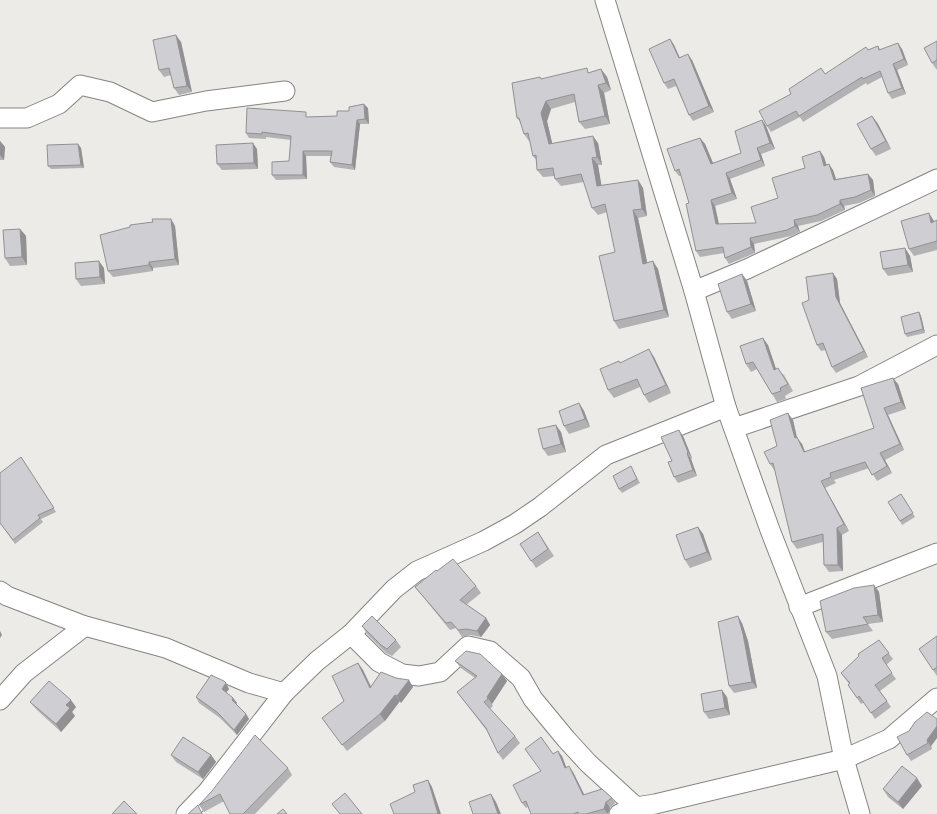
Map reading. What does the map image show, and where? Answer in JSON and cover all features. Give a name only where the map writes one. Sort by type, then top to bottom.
[{"type":"street","points":[[606,0],[694,291],[726,406],[770,530],[827,676],[844,758],[860,814]]},
{"type":"street","points":[[0,118],[27,118],[59,104],[80,85],[110,92],[152,112],[285,91]]},
{"type":"street","points":[[694,291],[937,179]]},
{"type":"street","points":[[734,428],[859,386],[937,345]]},
{"type":"street","points":[[186,814],[208,791],[284,693],[317,661],[352,634],[394,589],[417,571],[484,541],[515,524],[540,507],[606,455],[726,406]]},
{"type":"street","points":[[800,607],[937,553]]},
{"type":"street","points":[[0,591],[7,596],[85,626],[166,648],[249,683],[284,693]]},
{"type":"street","points":[[0,700],[24,673],[85,626]]},
{"type":"street","points":[[352,634],[379,662],[402,674],[419,676],[440,672],[468,646],[490,651],[521,678],[533,699],[627,810],[844,758],[889,739],[937,698]]},
{"type":"building","points":[[176,35],[187,86],[174,88],[169,68],[159,70],[153,40]]},
{"type":"building","points":[[670,39],[679,58],[688,54],[709,106],[689,115],[674,79],[664,83],[649,49]]},
{"type":"building","points":[[937,41],[937,60],[932,63],[924,48]]},
{"type":"building","points":[[898,43],[904,59],[893,64],[902,88],[888,93],[880,71],[863,79],[862,77],[799,116],[796,111],[767,126],[759,111],[791,94],[789,89],[821,68],[825,74],[866,47],[868,50],[878,46],[879,50]]},
{"type":"building","points":[[587,68],[588,73],[601,69],[606,83],[598,85],[605,116],[579,122],[574,94],[546,101],[541,113],[549,144],[593,136],[597,157],[592,158],[597,186],[638,180],[642,209],[633,210],[643,264],[653,261],[664,310],[614,321],[599,256],[615,252],[605,204],[592,208],[581,174],[555,179],[553,168],[537,170],[536,155],[533,156],[528,133],[524,134],[519,118],[517,118],[512,83],[540,77],[541,79]]},
{"type":"building","points":[[364,104],[365,119],[357,120],[352,165],[330,162],[332,151],[303,151],[303,175],[272,175],[272,162],[289,161],[291,136],[262,132],[262,134],[246,133],[247,108],[306,112],[306,117],[337,116],[337,111],[349,111],[349,107]]},
{"type":"building","points":[[872,116],[886,141],[871,149],[857,124]]},
{"type":"building","points":[[762,120],[770,143],[757,148],[761,160],[726,173],[732,193],[711,200],[716,224],[756,223],[751,207],[778,198],[772,178],[805,168],[802,157],[820,151],[824,166],[829,164],[834,180],[868,174],[871,190],[855,197],[840,200],[840,204],[817,215],[794,220],[795,226],[787,230],[750,238],[751,247],[725,258],[723,247],[696,251],[686,204],[689,203],[679,169],[675,171],[667,149],[700,138],[711,164],[741,153],[735,131]]},
{"type":"building","points":[[253,143],[254,163],[217,164],[216,145]]},
{"type":"building","points":[[78,144],[81,165],[48,166],[47,145]]},
{"type":"building","points":[[929,213],[931,223],[937,220],[937,241],[909,249],[901,221]]},
{"type":"building","points":[[152,219],[171,219],[175,259],[149,262],[149,265],[108,271],[100,235],[130,227],[130,225],[153,222]]},
{"type":"building","points":[[20,229],[22,257],[5,258],[3,230]]},
{"type":"building","points":[[905,248],[908,265],[883,269],[880,252]]},
{"type":"building","points":[[99,261],[100,277],[76,279],[75,263]]},
{"type":"building","points":[[833,273],[836,297],[864,351],[832,367],[823,343],[817,345],[802,303],[809,300],[806,277]]},
{"type":"building","points":[[742,274],[751,304],[727,312],[718,284]]},
{"type":"building","points":[[919,312],[923,329],[905,334],[901,317]]},
{"type":"building","points":[[763,338],[774,370],[778,368],[788,384],[780,388],[781,391],[772,394],[753,362],[746,364],[740,346]]},
{"type":"building","points":[[649,349],[666,385],[644,395],[637,379],[608,390],[600,369],[619,361],[620,363]]},
{"type":"building","points":[[893,378],[901,402],[884,408],[900,444],[880,453],[887,466],[872,475],[865,462],[830,473],[831,477],[821,481],[844,524],[837,528],[838,565],[824,565],[823,534],[792,542],[773,463],[770,464],[764,452],[777,446],[770,420],[788,413],[795,438],[797,437],[804,452],[874,428],[861,388]]},
{"type":"building","points":[[579,403],[585,419],[564,426],[559,411]]},
{"type":"building","points":[[556,425],[561,444],[543,449],[538,429]]},
{"type":"building","points":[[679,430],[693,470],[674,477],[668,462],[672,461],[661,437]]},
{"type":"building","points":[[21,457],[54,508],[38,515],[40,518],[13,540],[0,523],[0,473]]},
{"type":"building","points":[[631,466],[637,479],[619,489],[613,476]]},
{"type":"building","points":[[901,494],[913,513],[900,521],[888,502]]},
{"type":"building","points":[[698,527],[707,552],[685,560],[676,535]]},
{"type":"building","points":[[538,532],[548,549],[531,561],[520,544]]},
{"type":"building","points":[[453,559],[476,586],[460,600],[486,618],[477,631],[458,630],[451,622],[446,623],[415,587]]},
{"type":"building","points":[[874,585],[878,615],[863,617],[868,624],[826,632],[820,601],[854,588]]},
{"type":"building","points":[[372,616],[396,640],[387,649],[362,626]]},
{"type":"building","points":[[738,616],[752,682],[729,686],[718,622]]},
{"type":"building","points":[[937,636],[937,667],[933,670],[919,649]]},
{"type":"building","points":[[879,640],[889,653],[882,658],[892,673],[875,685],[887,701],[871,713],[859,696],[857,698],[848,685],[850,683],[841,673],[859,656],[858,654]]},
{"type":"building","points":[[466,651],[480,654],[502,674],[487,697],[488,699],[484,702],[515,736],[498,753],[486,728],[457,692],[477,676],[455,661]]},
{"type":"building","points":[[358,663],[370,688],[381,672],[396,678],[409,680],[380,714],[342,745],[322,718],[344,701],[332,676]]},
{"type":"building","points":[[211,675],[226,683],[222,689],[233,698],[232,700],[246,714],[234,730],[217,712],[196,697]]},
{"type":"building","points":[[49,681],[71,700],[66,705],[70,708],[56,724],[30,702]]},
{"type":"building","points":[[722,690],[725,708],[704,712],[701,694]]},
{"type":"building","points":[[927,712],[937,719],[937,726],[927,740],[928,743],[907,755],[897,737],[909,731],[915,722]]},
{"type":"building","points":[[255,735],[288,768],[243,814],[230,814],[220,794],[199,805],[212,791]]},
{"type":"building","points":[[183,737],[211,755],[198,772],[171,755]]},
{"type":"building","points":[[541,737],[553,754],[558,751],[565,768],[569,766],[583,795],[602,789],[612,798],[606,802],[604,809],[586,814],[578,814],[578,812],[573,814],[531,814],[526,801],[522,803],[513,785],[541,771],[525,749]]},
{"type":"building","points":[[902,766],[917,778],[898,802],[883,789]]},
{"type":"building","points":[[428,780],[438,814],[394,814],[390,804],[415,792],[413,785]]},
{"type":"building","points":[[345,793],[362,814],[340,814],[332,804]]},
{"type":"building","points":[[491,794],[498,814],[473,814],[469,802]]},
{"type":"building","points":[[124,801],[137,814],[112,814]]},
{"type":"building","points":[[198,805],[202,814],[188,814]]},
{"type":"building","points":[[283,809],[287,814],[277,814]]}]
